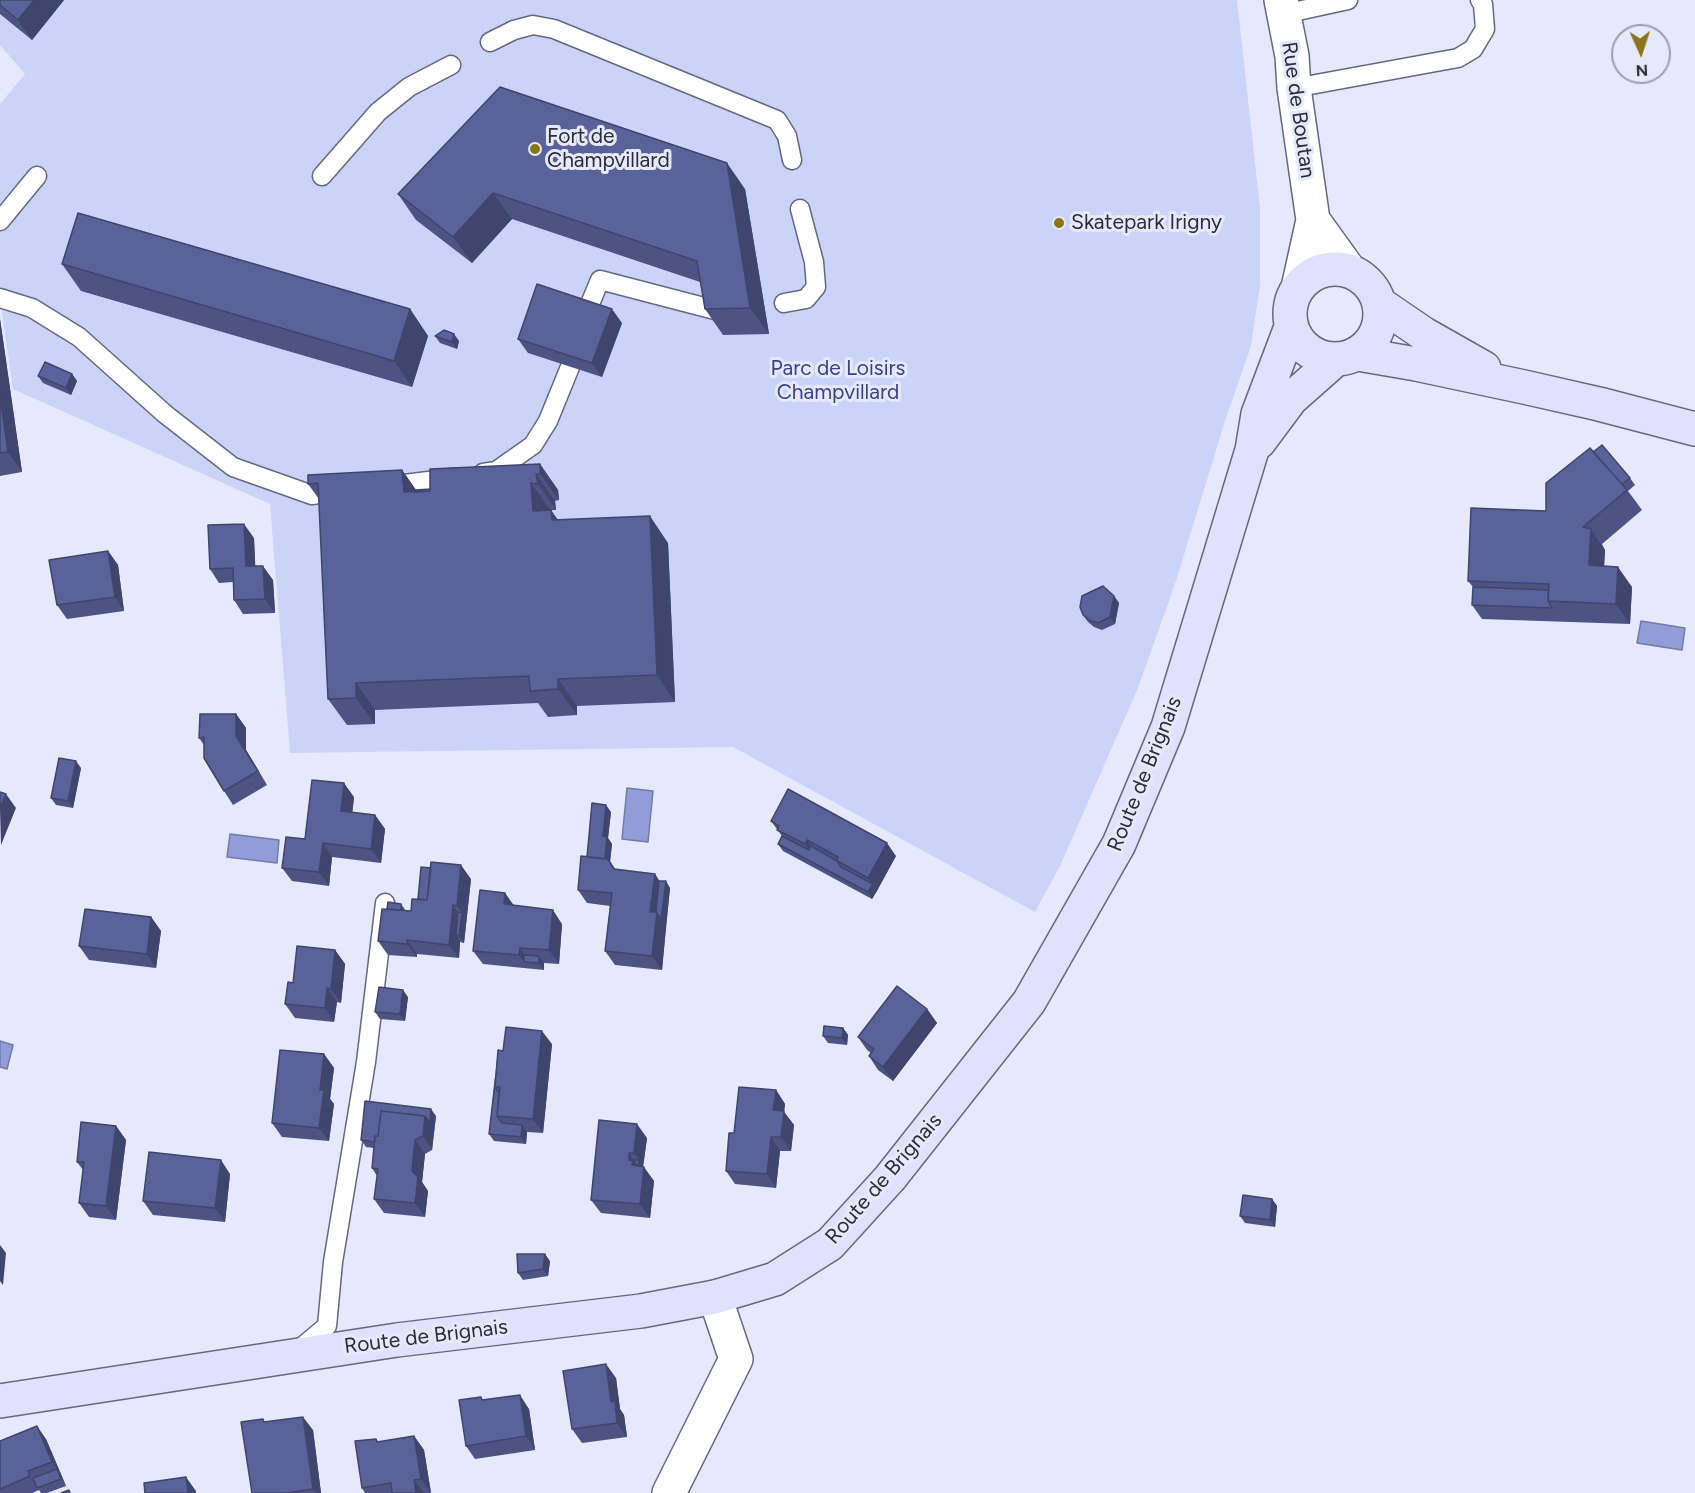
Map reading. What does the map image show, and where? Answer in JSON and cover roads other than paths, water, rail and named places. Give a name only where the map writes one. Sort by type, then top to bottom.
[{"type":"street","name":"Rue de Boutan","points":[[1283,7],[1292,56],[1294,88],[1313,220],[1298,288]]},
{"type":"street","name":"Rue de Boutan","points":[[1313,220],[1349,270]]},
{"type":"street","points":[[1346,357],[1368,346],[1377,333],[1381,320],[1378,296],[1364,277],[1349,270],[1332,268],[1316,272],[1298,288],[1293,297],[1290,313],[1291,327],[1302,344],[1319,357],[1346,357],[1416,364],[1599,404],[1695,429]]},
{"type":"street","points":[[1380,304],[1424,334],[1472,362],[1524,387]]},
{"type":"street","name":"Route de Brignais","points":[[0,1401],[397,1340],[641,1311],[715,1297],[776,1279],[830,1244],[891,1178],[1029,1002],[1119,844],[1168,727],[1252,450],[1258,414],[1291,327]]},
{"type":"street","name":"Route de Brignais","points":[[1252,450],[1291,399],[1346,357]]},
{"type":"street","points":[[669,1493],[736,1359],[715,1297]]},
{"type":"lane","points":[[1283,7],[1348,0]]},
{"type":"lane","points":[[1294,88],[1458,58],[1473,49],[1485,29],[1483,4],[1480,0]]},
{"type":"lane","points":[[490,42],[514,30],[533,25],[554,29],[777,120],[787,136],[792,160]]},
{"type":"lane","points":[[321,176],[378,112],[409,87],[451,65]]},
{"type":"lane","points":[[0,221],[37,176]]},
{"type":"lane","points":[[784,303],[806,299],[816,287],[814,262],[800,209]]},
{"type":"lane","points":[[587,311],[600,280],[719,311]]},
{"type":"lane","points":[[0,298],[32,308],[79,337],[165,414],[233,467],[312,495],[496,471],[533,445],[548,421],[570,367]]},
{"type":"lane","points":[[292,1355],[327,1326],[333,1262],[366,1062],[385,903]]},
{"type":"water","points":[[1641,621],[1685,628],[1682,650],[1637,643]]},
{"type":"water","points":[[627,788],[653,791],[648,842],[622,839]]},
{"type":"water","points":[[230,834],[279,840],[277,863],[227,857]]},
{"type":"water","points":[[0,1041],[13,1045],[7,1069],[0,1067]]},
{"type":"place","name":"Fort de Champvillard","points":[[535,149]]},
{"type":"place","name":"Skatepark Irigny","points":[[1059,223]]},
{"type":"park label","name":"Parc de Loisirs Champvillard","points":[[838,381]]}]
